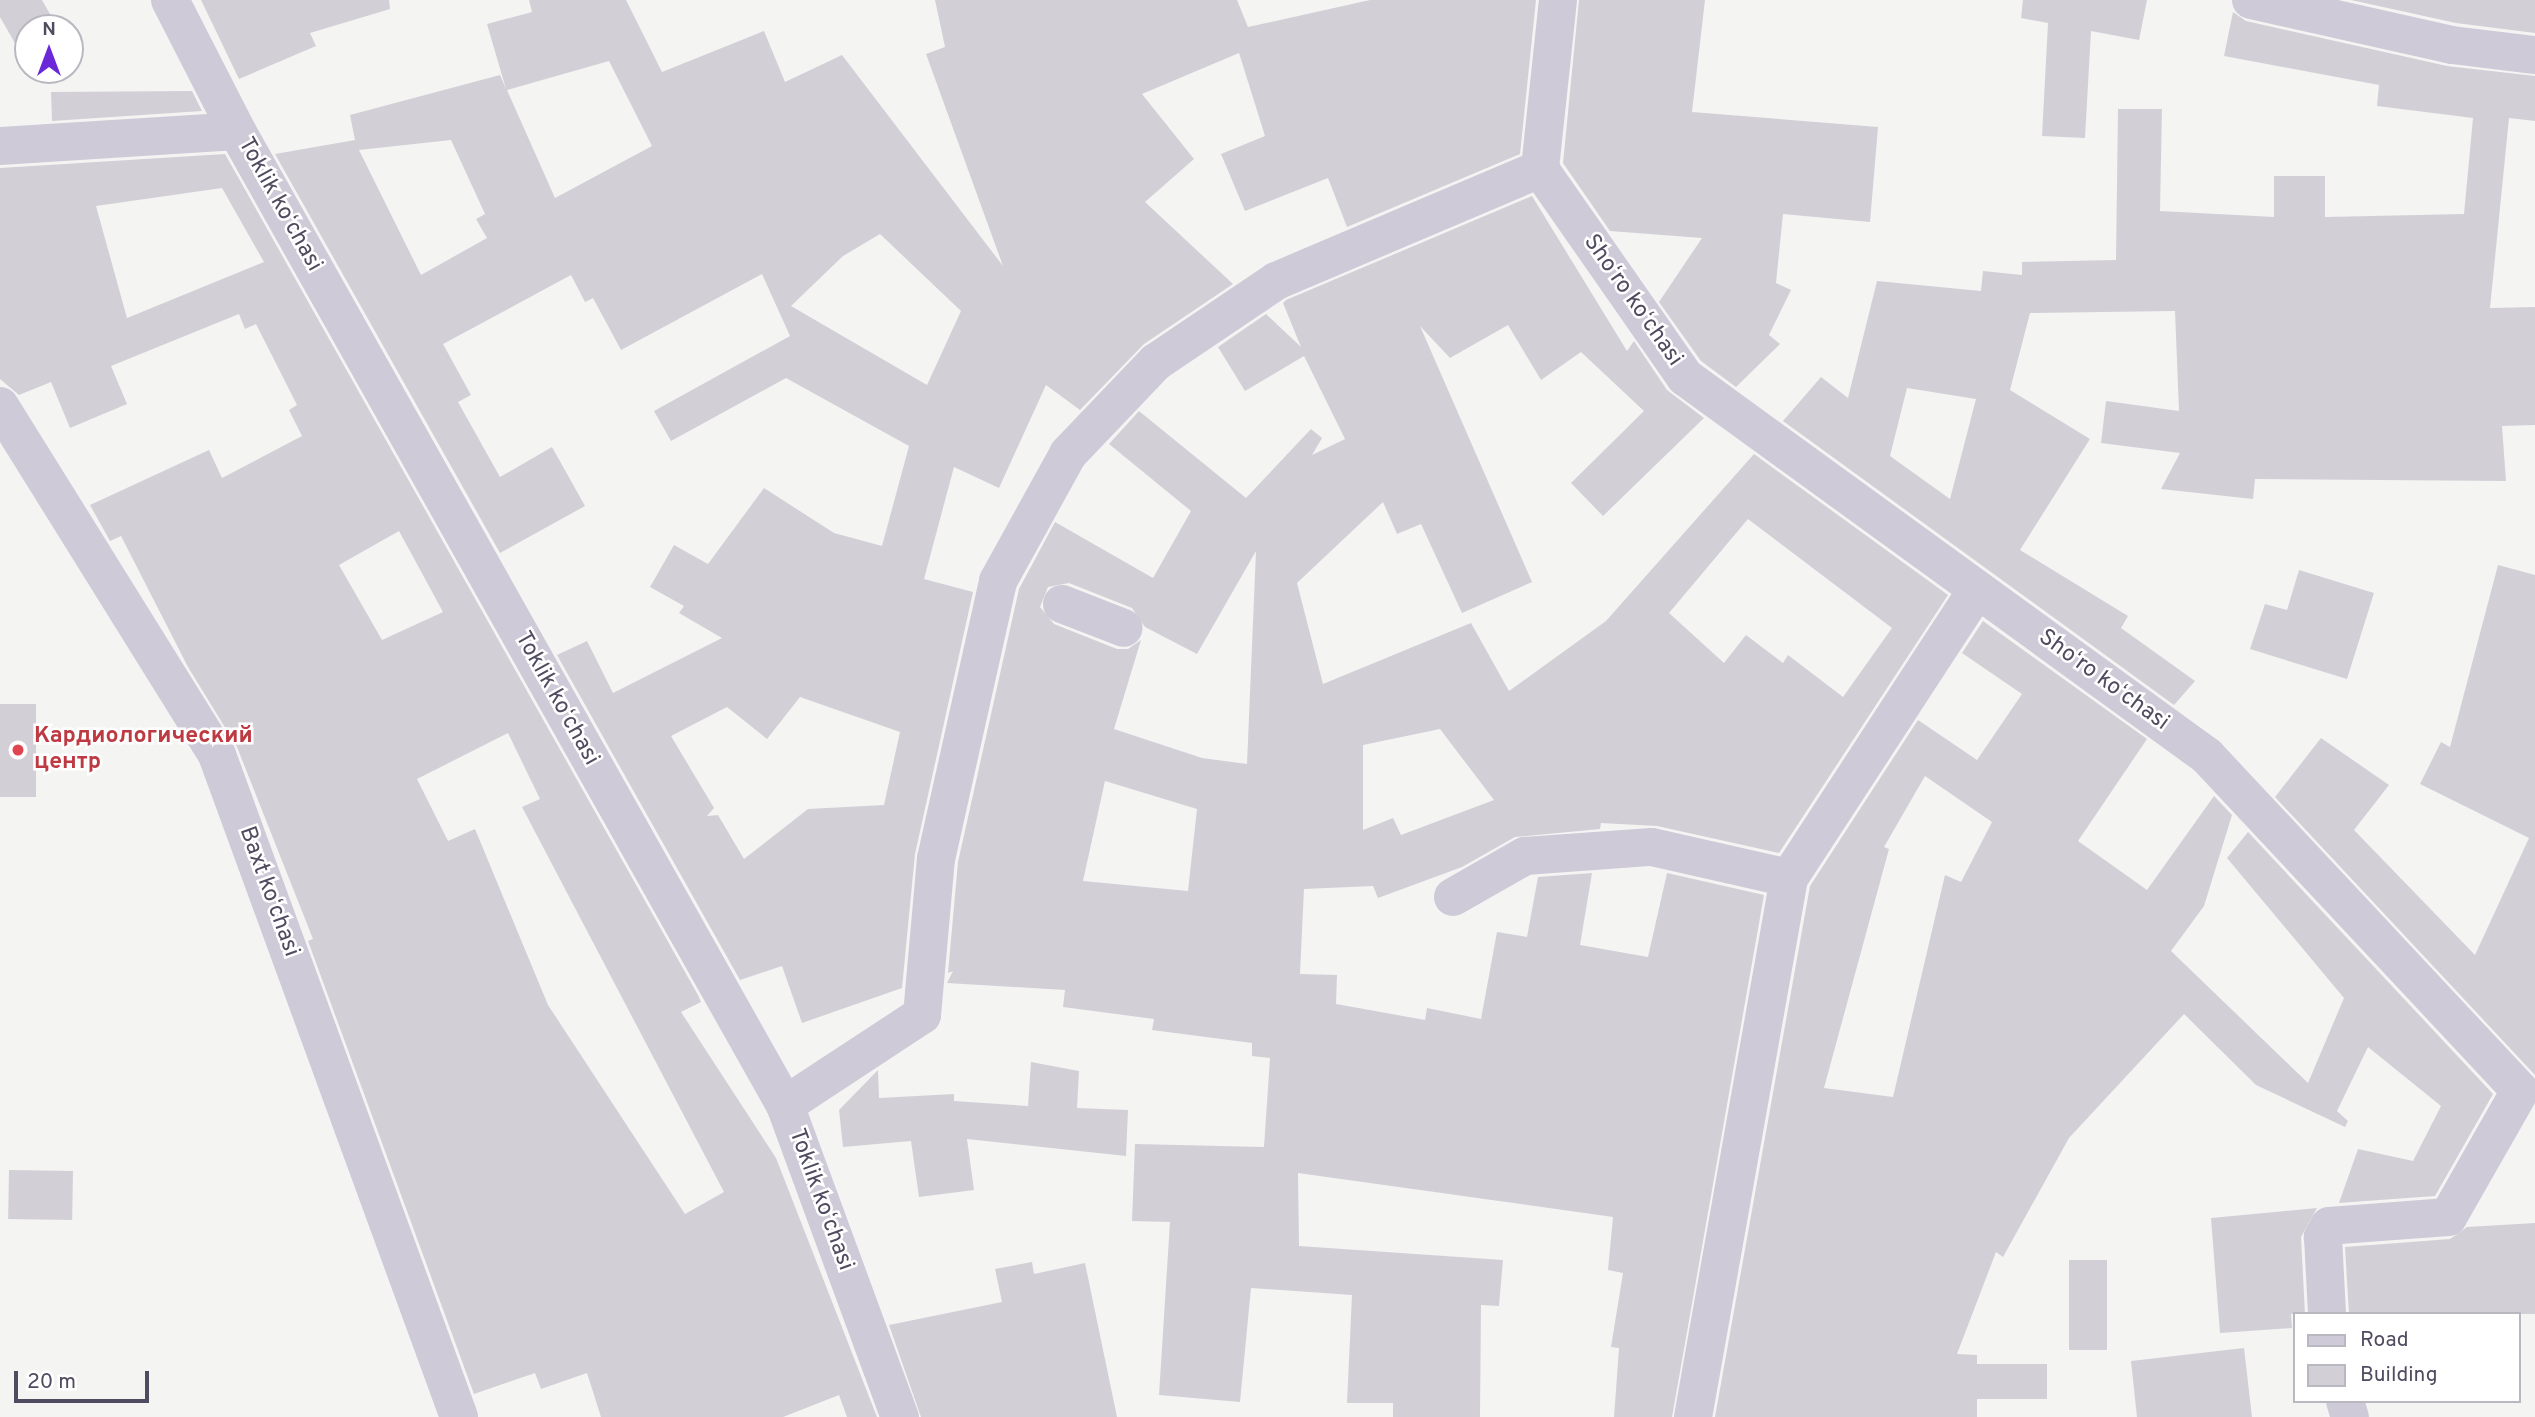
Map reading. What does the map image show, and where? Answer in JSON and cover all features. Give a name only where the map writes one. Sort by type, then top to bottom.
[{"type":"street","name":"Toklik koʻchasi","points":[[170,0],[237,131],[785,1105],[900,1417]]},
{"type":"street","points":[[785,1105],[922,1015],[936,859],[1008,585],[1068,454],[1156,362],[1276,281],[1540,169],[1558,0]]},
{"type":"street","points":[[2251,0],[2452,45],[2535,54]]},
{"type":"street","points":[[0,146],[237,131]]},
{"type":"street","name":"Shoʻro koʻchasi","points":[[1540,169],[1685,377],[2207,756],[2520,1091],[2448,1217],[2329,1226],[2323,1237],[2327,1312]]},
{"type":"street","name":"Baxt koʻchasi","points":[[0,406],[217,755],[458,1417]]},
{"type":"street","points":[[1693,1417],[1789,878],[1977,590]]},
{"type":"street","points":[[1062,604],[1124,628]]},
{"type":"street","points":[[1452,897],[1525,856],[1652,847],[1789,878]]},
{"type":"building","points":[[0,0],[42,0],[50,14],[14,14],[14,42],[0,17]]},
{"type":"building","points":[[201,0],[389,0],[390,9],[310,33],[316,46],[239,79]]},
{"type":"building","points":[[529,0],[626,0],[662,72],[764,31],[785,82],[842,55],[1003,266],[926,54],[945,47],[935,0],[1237,0],[1248,27],[1370,0],[1536,0],[1520,154],[1347,227],[1328,178],[1245,211],[1221,154],[1265,136],[1239,53],[1142,94],[1194,159],[1145,202],[1233,284],[1144,344],[1080,410],[1046,385],[999,488],[954,467],[924,579],[973,592],[915,854],[902,988],[802,1023],[782,966],[740,980],[557,655],[587,641],[613,693],[722,638],[679,613],[684,606],[650,587],[674,545],[708,564],[764,488],[834,533],[882,546],[909,446],[786,378],[671,441],[654,411],[790,336],[762,274],[621,350],[593,298],[585,302],[571,275],[443,344],[471,395],[458,402],[500,477],[552,447],[585,506],[500,553],[275,154],[355,140],[350,115],[500,75],[506,89],[487,24],[532,12]],"holes":[[[609,61],[652,146],[555,198],[507,90]],[[451,140],[485,214],[476,219],[487,238],[421,275],[359,150]],[[880,234],[961,311],[927,385],[791,306],[843,256]],[[800,697],[900,732],[884,805],[808,809],[744,859],[718,815],[707,816],[714,808],[671,736],[727,707],[767,739]]]},
{"type":"building","points":[[1579,0],[1705,0],[1692,112],[1878,127],[1870,222],[1783,214],[1776,283],[1791,290],[1769,335],[1780,344],[1736,387],[1701,361],[1659,302],[1702,238],[1610,231],[1563,163]]},
{"type":"building","points":[[2023,0],[2147,0],[2139,40],[2091,31],[2085,138],[2042,136],[2048,23],[2021,18]]},
{"type":"building","points":[[2351,0],[2535,0],[2535,33],[2456,23]]},
{"type":"building","points":[[2233,12],[2246,21],[2447,66],[2535,76],[2535,121],[2509,118],[2490,308],[2535,307],[2535,425],[2502,426],[2506,481],[2255,479],[2253,499],[2161,489],[2180,453],[2101,443],[2106,401],[2179,411],[2175,311],[2030,313],[2010,390],[2090,439],[2020,550],[2128,616],[2121,628],[2195,681],[2174,705],[1783,421],[1821,377],[1848,398],[1877,281],[1981,291],[1983,271],[2022,275],[2022,262],[2116,260],[2118,109],[2162,109],[2160,211],[2274,217],[2274,176],[2325,176],[2325,217],[2464,214],[2473,118],[2377,106],[2379,85],[2224,56]],"holes":[[[1907,388],[1976,399],[1950,499],[1890,456]]]},
{"type":"building","points":[[192,91],[202,111],[52,121],[51,92]]},
{"type":"building","points":[[225,154],[698,995],[701,1002],[681,1012],[776,1158],[877,1417],[847,1417],[839,1395],[783,1417],[601,1417],[587,1373],[541,1389],[535,1373],[474,1394],[308,941],[313,939],[237,747],[188,667],[121,536],[110,541],[90,505],[209,450],[222,478],[302,436],[289,410],[297,405],[256,324],[245,329],[239,314],[111,366],[127,404],[70,428],[51,382],[19,395],[0,379],[0,168]],"holes":[[[222,188],[264,262],[127,318],[96,206]],[[399,531],[443,612],[382,640],[339,565]],[[508,733],[540,799],[522,807],[724,1192],[685,1214],[548,1005],[475,829],[448,841],[417,779]]]},
{"type":"building","points":[[1532,196],[1627,351],[1634,341],[1667,390],[1704,418],[1603,516],[1571,483],[1644,411],[1581,352],[1541,380],[1508,325],[1450,358],[1420,326],[1532,582],[1462,613],[1421,524],[1397,534],[1383,502],[1297,583],[1323,684],[1471,623],[1509,691],[1606,621],[1754,454],[1948,595],[1779,853],[1657,826],[1601,823],[1600,829],[1515,837],[1462,867],[1378,898],[1373,886],[1304,889],[1300,974],[1337,975],[1336,1004],[1425,1020],[1427,1008],[1481,1019],[1497,932],[1527,937],[1538,877],[1592,873],[1580,945],[1648,957],[1667,873],[1764,895],[1672,1417],[1614,1417],[1619,1348],[1611,1347],[1623,1273],[1608,1270],[1613,1217],[1298,1173],[1299,1246],[1503,1260],[1499,1306],[1481,1305],[1480,1417],[1393,1417],[1393,1403],[1347,1403],[1352,1295],[1251,1288],[1240,1402],[1159,1395],[1170,1222],[1132,1221],[1135,1144],[1264,1147],[1270,1058],[1252,1056],[1252,1043],[1152,1030],[1154,1019],[1063,1007],[1065,990],[947,983],[953,971],[948,973],[958,862],[1019,589],[1055,522],[1153,578],[1191,511],[1109,444],[1139,411],[1246,498],[1311,429],[1322,438],[1312,455],[1345,439],[1304,356],[1245,391],[1218,347],[1266,314],[1301,347],[1283,303]],"holes":[[[1748,519],[1892,628],[1843,697],[1788,655],[1783,663],[1746,635],[1724,663],[1669,613]],[[1256,551],[1247,764],[1202,758],[1114,729],[1141,640],[1128,649],[1117,649],[1054,624],[1040,607],[1048,587],[1069,583],[1132,608],[1145,627],[1197,654]],[[1440,729],[1494,800],[1401,835],[1393,818],[1363,830],[1363,745]],[[1105,781],[1197,809],[1188,891],[1083,881]]]},
{"type":"building","points":[[2498,565],[2535,575],[2535,1075],[2275,797],[2321,738],[2389,785],[2354,830],[2475,955],[2529,838],[2420,784],[2441,742],[2450,747]]},
{"type":"building","points":[[2299,570],[2374,593],[2347,679],[2250,649],[2265,604],[2287,610]]},
{"type":"building","points":[[1983,621],[2147,739],[2078,841],[2147,890],[2214,796],[2232,815],[2204,906],[2171,951],[2308,1083],[2344,998],[2227,858],[2248,832],[2493,1094],[2435,1196],[2339,1203],[2358,1149],[2413,1161],[2441,1106],[2368,1047],[2337,1111],[2348,1121],[2345,1127],[2256,1085],[2184,1014],[2069,1138],[2003,1257],[1996,1252],[1957,1354],[1977,1355],[1977,1364],[2047,1364],[2047,1399],[1977,1399],[1977,1417],[1715,1417],[1810,886],[1918,720],[1977,760],[2022,694],[1962,653]],"holes":[[[1925,776],[1992,822],[1961,882],[1945,875],[1893,1097],[1824,1088],[1889,849],[1884,847]]]},
{"type":"building","name":"Кардиологический центр","points":[[0,704],[36,704],[36,797],[0,797]]},
{"type":"building","points":[[1031,1062],[1079,1071],[1077,1108],[1128,1110],[1126,1156],[967,1139],[974,1190],[919,1197],[911,1141],[843,1147],[839,1110],[878,1070],[879,1098],[954,1094],[954,1101],[1028,1106]]},
{"type":"building","points":[[9,1170],[73,1171],[72,1220],[8,1219]]},
{"type":"building","points":[[2317,1208],[2301,1237],[2305,1312],[2291,1314],[2292,1328],[2220,1333],[2211,1218]]},
{"type":"building","points":[[2535,1223],[2535,1314],[2349,1312],[2345,1247],[2450,1239],[2467,1227]]},
{"type":"building","points":[[2069,1260],[2107,1260],[2107,1350],[2069,1350]]},
{"type":"building","points":[[1032,1262],[1034,1274],[1085,1263],[1117,1417],[921,1417],[889,1325],[1002,1302],[995,1269]]},
{"type":"building","points":[[2244,1348],[2252,1417],[2137,1417],[2131,1361]]},
{"type":"place","name":"Кардиологический центр","points":[[18,750]]}]
